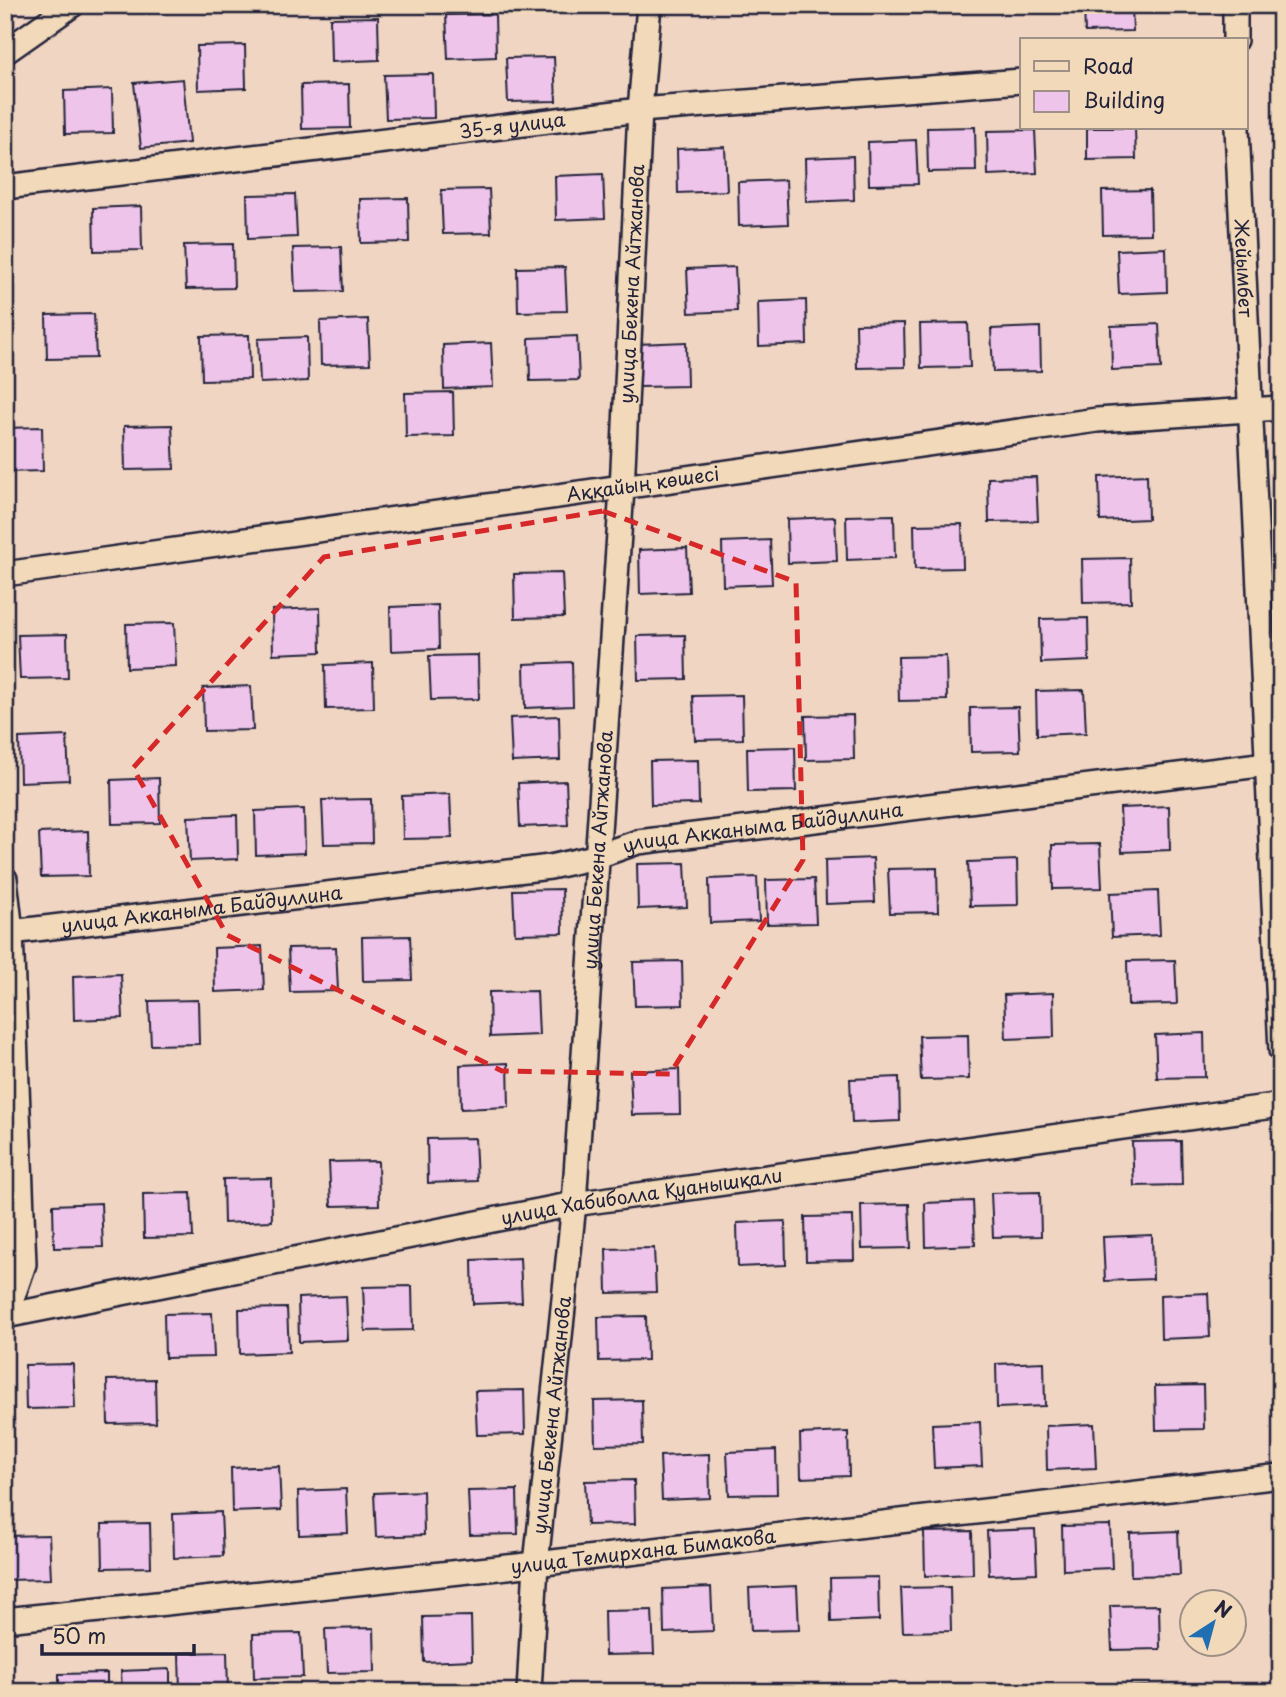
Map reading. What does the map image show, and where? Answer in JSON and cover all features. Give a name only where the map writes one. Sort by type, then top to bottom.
[{"type":"street","points":[[5,52],[72,5]]},
{"type":"street","name":"улица Бекена Айтжанова","points":[[530,1692],[536,1564],[574,1204],[595,857],[622,489],[640,110],[649,5]]},
{"type":"street","points":[[1235,5],[1235,38]]},
{"type":"street","name":"35-я улица","points":[[5,187],[640,110],[1020,81]]},
{"type":"street","name":"Жейымбет","points":[[1237,130],[1249,410],[1273,682],[1267,764],[1278,944],[1281,1050]]},
{"type":"street","name":"Аққайың көшесі","points":[[5,574],[1097,420],[1281,408]]},
{"type":"street","name":"улица Акканыма Байдуллина","points":[[11,932],[550,867],[595,857],[638,842],[1267,764]]},
{"type":"street","points":[[5,879],[11,932],[24,1264],[6,1317]]},
{"type":"street","name":"улица Хабиболла Қуанышқали","points":[[6,1317],[574,1204],[1281,1105]]},
{"type":"street","name":"улица Темирхана Бимакова","points":[[5,1620],[536,1564],[1281,1476]]},
{"type":"highlighted area","points":[[603,511],[796,582],[803,860],[670,1074],[502,1071],[227,935],[133,768],[324,557]]},
{"type":"building","points":[[1084,5],[1132,5],[1133,31],[1085,32]]},
{"type":"building","points":[[495,14],[496,57],[448,59],[446,15]]},
{"type":"building","points":[[378,17],[379,60],[331,62],[330,18]]},
{"type":"building","points":[[245,45],[246,88],[198,90],[197,46]]},
{"type":"building","points":[[554,57],[556,101],[508,102],[506,58]]},
{"type":"building","points":[[433,74],[434,118],[386,119],[384,75]]},
{"type":"building","points":[[183,79],[189,143],[141,148],[134,83]]},
{"type":"building","points":[[349,84],[350,128],[302,129],[301,85]]},
{"type":"building","points":[[112,89],[113,133],[65,134],[64,91]]},
{"type":"building","points":[[975,127],[976,171],[928,172],[927,128]]},
{"type":"building","points":[[1035,130],[1037,173],[988,175],[987,131]]},
{"type":"building","points":[[1087,130],[1135,130],[1136,159],[1087,160]]},
{"type":"building","points":[[916,140],[918,184],[869,185],[868,142]]},
{"type":"building","points":[[725,147],[727,191],[678,193],[677,149]]},
{"type":"building","points":[[853,156],[854,200],[806,202],[805,158]]},
{"type":"building","points":[[603,174],[605,218],[556,220],[555,176]]},
{"type":"building","points":[[786,180],[788,224],[739,226],[738,182]]},
{"type":"building","points":[[489,189],[491,233],[443,234],[441,190]]},
{"type":"building","points":[[1150,190],[1151,234],[1103,235],[1102,191]]},
{"type":"building","points":[[295,194],[297,237],[248,239],[247,195]]},
{"type":"building","points":[[408,198],[409,242],[361,243],[360,199]]},
{"type":"building","points":[[141,206],[142,250],[94,251],[93,208]]},
{"type":"building","points":[[233,244],[234,288],[186,289],[184,245]]},
{"type":"building","points":[[341,247],[343,291],[295,292],[293,248]]},
{"type":"building","points":[[1166,248],[1167,292],[1119,294],[1117,250]]},
{"type":"building","points":[[565,267],[567,311],[518,312],[517,268]]},
{"type":"building","points":[[735,267],[737,311],[689,313],[687,269]]},
{"type":"building","points":[[806,300],[807,344],[759,346],[758,302]]},
{"type":"building","points":[[94,314],[96,358],[47,359],[46,315]]},
{"type":"building","points":[[368,319],[370,364],[321,365],[320,321]]},
{"type":"building","points":[[904,323],[905,367],[857,368],[856,324]]},
{"type":"building","points":[[968,323],[970,367],[921,368],[920,324]]},
{"type":"building","points":[[1159,324],[1161,368],[1112,370],[1111,326]]},
{"type":"building","points":[[1040,327],[1041,371],[993,372],[991,329]]},
{"type":"building","points":[[249,335],[250,379],[202,380],[201,336]]},
{"type":"building","points":[[577,336],[579,380],[530,381],[529,338]]},
{"type":"building","points":[[307,337],[308,381],[260,383],[258,339]]},
{"type":"building","points":[[686,342],[687,386],[639,387],[637,344]]},
{"type":"building","points":[[491,343],[493,387],[444,389],[443,345]]},
{"type":"building","points":[[453,392],[454,436],[406,437],[405,393]]},
{"type":"building","points":[[172,425],[174,469],[125,470],[124,426]]},
{"type":"building","points":[[42,427],[43,471],[5,472],[5,428]]},
{"type":"building","points":[[1147,475],[1148,519],[1100,521],[1099,477]]},
{"type":"building","points":[[1036,477],[1038,521],[989,522],[988,478]]},
{"type":"building","points":[[894,515],[895,558],[847,560],[846,516]]},
{"type":"building","points":[[835,517],[837,561],[788,563],[787,519]]},
{"type":"building","points":[[962,524],[963,568],[915,569],[914,525]]},
{"type":"building","points":[[770,540],[772,584],[723,586],[722,542]]},
{"type":"building","points":[[687,548],[689,592],[640,594],[639,550]]},
{"type":"building","points":[[1130,558],[1131,602],[1083,603],[1082,559]]},
{"type":"building","points":[[562,573],[564,617],[515,618],[514,574]]},
{"type":"building","points":[[438,605],[439,649],[391,651],[390,607]]},
{"type":"building","points":[[320,608],[321,652],[273,654],[272,610]]},
{"type":"building","points":[[1088,618],[1089,661],[1041,663],[1040,619]]},
{"type":"building","points":[[174,623],[176,666],[127,668],[126,624]]},
{"type":"building","points":[[67,634],[68,678],[20,679],[18,635]]},
{"type":"building","points":[[685,635],[686,679],[638,680],[637,636]]},
{"type":"building","points":[[478,655],[479,699],[431,700],[429,656]]},
{"type":"building","points":[[946,656],[947,700],[899,701],[898,657]]},
{"type":"building","points":[[572,662],[573,706],[525,708],[524,664]]},
{"type":"building","points":[[373,663],[374,708],[326,709],[325,665]]},
{"type":"building","points":[[251,686],[253,730],[204,731],[203,688]]},
{"type":"building","points":[[1084,690],[1086,733],[1037,735],[1036,691]]},
{"type":"building","points":[[742,695],[743,739],[695,740],[693,696]]},
{"type":"building","points":[[1018,707],[1020,751],[971,752],[970,708]]},
{"type":"building","points":[[853,715],[854,759],[806,760],[805,716]]},
{"type":"building","points":[[559,716],[560,760],[512,762],[510,718]]},
{"type":"building","points":[[67,736],[69,780],[20,782],[19,738]]},
{"type":"building","points":[[795,747],[796,791],[748,792],[747,748]]},
{"type":"building","points":[[698,760],[699,804],[651,805],[650,761]]},
{"type":"building","points":[[159,778],[160,823],[112,824],[111,780]]},
{"type":"building","points":[[566,781],[568,825],[520,827],[518,783]]},
{"type":"building","points":[[450,794],[452,838],[403,839],[402,796]]},
{"type":"building","points":[[371,799],[372,843],[324,844],[322,800]]},
{"type":"building","points":[[1169,806],[1170,850],[1122,852],[1120,808]]},
{"type":"building","points":[[304,809],[305,853],[256,855],[255,811]]},
{"type":"building","points":[[237,815],[238,859],[190,861],[188,817]]},
{"type":"building","points":[[88,831],[89,876],[41,877],[39,833]]},
{"type":"building","points":[[1100,844],[1102,888],[1053,889],[1052,845]]},
{"type":"building","points":[[873,858],[875,902],[826,904],[825,860]]},
{"type":"building","points":[[1017,860],[1018,905],[970,906],[968,862]]},
{"type":"building","points":[[685,863],[687,907],[638,909],[637,864]]},
{"type":"building","points":[[937,868],[938,912],[890,913],[888,869]]},
{"type":"building","points":[[757,877],[759,921],[710,923],[709,879]]},
{"type":"building","points":[[814,879],[816,923],[767,924],[766,880]]},
{"type":"building","points":[[562,889],[563,933],[515,934],[513,890]]},
{"type":"building","points":[[1158,891],[1160,935],[1112,937],[1110,893]]},
{"type":"building","points":[[410,936],[412,980],[363,981],[362,937]]},
{"type":"building","points":[[262,946],[264,990],[215,992],[214,948]]},
{"type":"building","points":[[336,947],[338,991],[290,992],[288,948]]},
{"type":"building","points":[[1175,960],[1177,1004],[1128,1005],[1127,961]]},
{"type":"building","points":[[682,961],[683,1005],[635,1006],[633,962]]},
{"type":"building","points":[[121,974],[123,1018],[74,1020],[73,976]]},
{"type":"building","points":[[537,991],[539,1035],[490,1037],[489,992]]},
{"type":"building","points":[[1053,993],[1054,1037],[1006,1039],[1004,995]]},
{"type":"building","points":[[198,1000],[199,1044],[151,1045],[149,1001]]},
{"type":"building","points":[[1204,1033],[1205,1077],[1157,1078],[1155,1035]]},
{"type":"building","points":[[968,1035],[969,1079],[921,1080],[919,1036]]},
{"type":"building","points":[[508,1063],[509,1107],[461,1109],[460,1065]]},
{"type":"building","points":[[679,1069],[680,1114],[632,1115],[630,1071]]},
{"type":"building","points":[[899,1077],[900,1121],[852,1123],[850,1079]]},
{"type":"building","points":[[475,1138],[477,1181],[428,1183],[427,1139]]},
{"type":"building","points":[[1181,1141],[1182,1185],[1134,1186],[1132,1142]]},
{"type":"building","points":[[378,1161],[379,1205],[331,1206],[329,1162]]},
{"type":"building","points":[[271,1178],[272,1221],[224,1223],[223,1179]]},
{"type":"building","points":[[1040,1192],[1041,1236],[993,1237],[991,1193]]},
{"type":"building","points":[[191,1193],[193,1237],[144,1238],[143,1194]]},
{"type":"building","points":[[973,1201],[975,1245],[926,1247],[925,1203]]},
{"type":"building","points":[[101,1203],[103,1247],[54,1248],[53,1205]]},
{"type":"building","points":[[909,1204],[911,1248],[862,1249],[861,1205]]},
{"type":"building","points":[[853,1216],[854,1260],[806,1261],[805,1217]]},
{"type":"building","points":[[785,1221],[786,1265],[738,1267],[737,1223]]},
{"type":"building","points":[[1152,1235],[1153,1279],[1105,1281],[1103,1237]]},
{"type":"building","points":[[654,1248],[656,1292],[607,1293],[606,1249]]},
{"type":"building","points":[[520,1258],[522,1302],[473,1304],[472,1260]]},
{"type":"building","points":[[412,1286],[413,1330],[365,1331],[363,1287]]},
{"type":"building","points":[[1208,1293],[1210,1337],[1161,1339],[1160,1295]]},
{"type":"building","points":[[346,1296],[348,1340],[299,1342],[298,1298]]},
{"type":"building","points":[[287,1308],[289,1352],[240,1354],[239,1309]]},
{"type":"building","points":[[212,1313],[214,1357],[165,1358],[164,1314]]},
{"type":"building","points":[[646,1316],[647,1360],[599,1361],[598,1317]]},
{"type":"building","points":[[1044,1362],[1045,1406],[997,1408],[996,1364]]},
{"type":"building","points":[[73,1364],[75,1408],[26,1409],[25,1365]]},
{"type":"building","points":[[155,1379],[156,1423],[108,1424],[107,1380]]},
{"type":"building","points":[[1203,1385],[1204,1429],[1156,1430],[1155,1386]]},
{"type":"building","points":[[524,1390],[525,1434],[477,1435],[475,1391]]},
{"type":"building","points":[[642,1400],[643,1444],[595,1445],[594,1401]]},
{"type":"building","points":[[980,1422],[982,1466],[934,1468],[932,1424]]},
{"type":"building","points":[[1094,1424],[1096,1468],[1047,1470],[1046,1426]]},
{"type":"building","points":[[848,1432],[849,1476],[801,1478],[800,1434]]},
{"type":"building","points":[[776,1450],[777,1494],[729,1495],[727,1452]]},
{"type":"building","points":[[709,1454],[710,1498],[662,1500],[660,1456]]},
{"type":"building","points":[[279,1466],[281,1510],[232,1512],[231,1468]]},
{"type":"building","points":[[634,1480],[635,1524],[587,1525],[585,1481]]},
{"type":"building","points":[[346,1489],[348,1533],[299,1535],[298,1491]]},
{"type":"building","points":[[517,1490],[518,1534],[470,1535],[468,1491]]},
{"type":"building","points":[[423,1491],[424,1535],[376,1537],[374,1493]]},
{"type":"building","points":[[221,1512],[223,1556],[174,1558],[173,1514]]},
{"type":"building","points":[[150,1523],[151,1567],[103,1568],[102,1524]]},
{"type":"building","points":[[1110,1525],[1112,1568],[1063,1570],[1062,1526]]},
{"type":"building","points":[[1035,1529],[1037,1573],[989,1575],[987,1531]]},
{"type":"building","points":[[972,1531],[973,1574],[925,1576],[924,1532]]},
{"type":"building","points":[[1178,1531],[1180,1575],[1131,1576],[1130,1533]]},
{"type":"building","points":[[49,1535],[51,1579],[5,1580],[5,1536]]},
{"type":"building","points":[[878,1577],[879,1620],[831,1622],[830,1578]]},
{"type":"building","points":[[797,1586],[799,1630],[751,1631],[749,1588]]},
{"type":"building","points":[[711,1587],[713,1631],[664,1633],[663,1589]]},
{"type":"building","points":[[950,1587],[951,1631],[903,1632],[901,1588]]},
{"type":"building","points":[[1159,1605],[1160,1649],[1112,1650],[1110,1606]]},
{"type":"building","points":[[652,1610],[654,1654],[605,1655],[604,1611]]},
{"type":"building","points":[[471,1616],[472,1660],[424,1662],[423,1617]]},
{"type":"building","points":[[374,1628],[375,1672],[327,1673],[325,1629]]},
{"type":"building","points":[[301,1633],[303,1677],[254,1678],[253,1634]]},
{"type":"building","points":[[227,1652],[228,1692],[180,1692],[179,1653]]},
{"type":"building","points":[[170,1669],[170,1692],[122,1692],[121,1671]]},
{"type":"building","points":[[107,1673],[107,1692],[59,1692],[59,1674]]},
{"type":"building","points":[[1168,1686],[1168,1692],[1120,1692],[1120,1687]]}]
